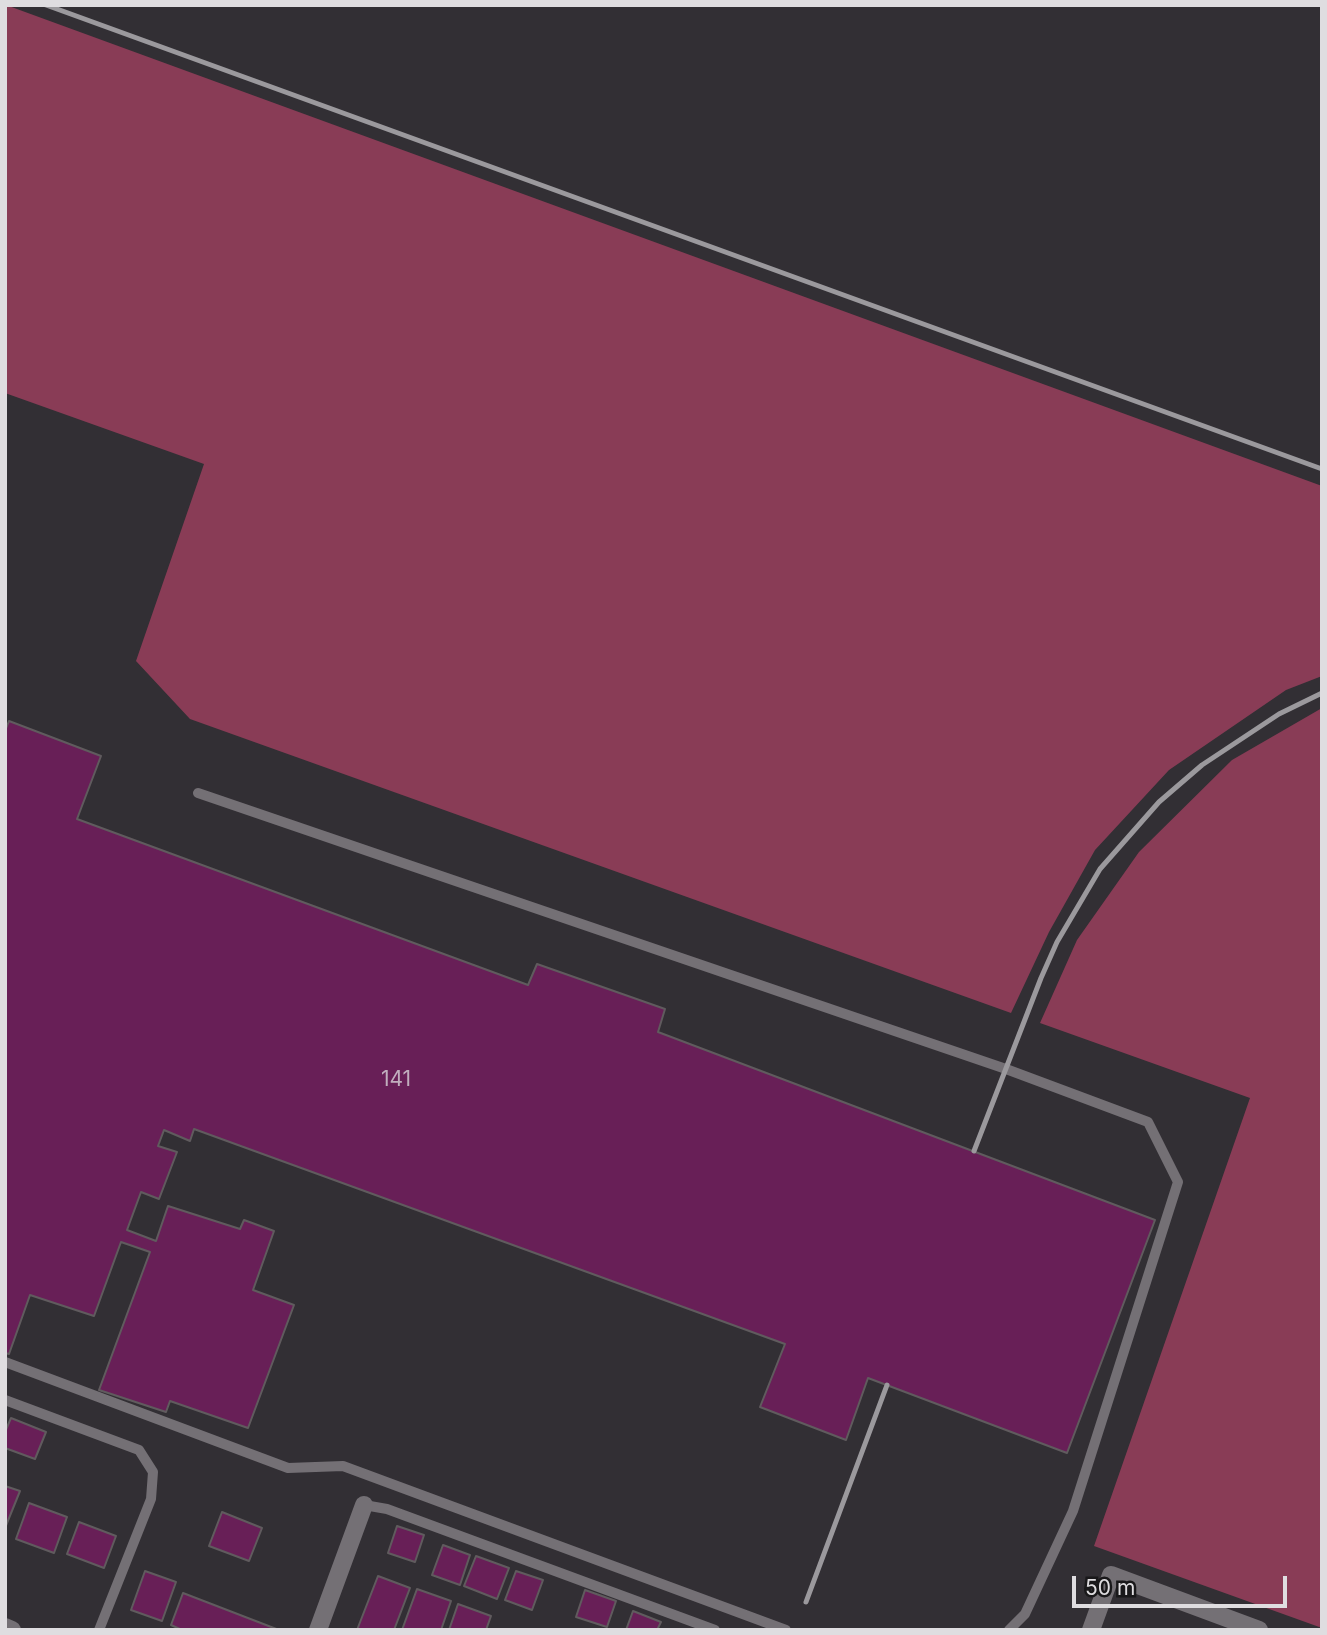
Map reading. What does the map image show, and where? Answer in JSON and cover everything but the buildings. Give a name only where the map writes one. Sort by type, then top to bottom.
[{"type":"street","points":[[318,1630],[364,1505]]},
{"type":"street","points":[[1091,1630],[1111,1575],[1259,1630]]},
{"type":"street","points":[[5,1627],[12,1630]]},
{"type":"lane","points":[[198,793],[1006,1069],[1148,1122],[1178,1182],[1073,1511],[1025,1614],[1009,1630]]},
{"type":"lane","points":[[5,1362],[288,1468],[343,1466],[786,1630]]},
{"type":"lane","points":[[5,1400],[139,1450],[153,1472],[151,1499],[99,1630]]},
{"type":"lane","points":[[364,1505],[387,1509],[715,1630]]},
{"type":"shaded area","points":[[6,5],[1322,486],[1322,676],[1286,690],[1169,770],[1095,850],[1049,932],[1011,1013],[190,719],[136,661],[204,464],[5,393]]},
{"type":"shaded area","points":[[1322,708],[1322,1628],[1094,1546],[1250,1098],[1040,1023],[1077,940],[1139,852],[1232,760]]},
{"type":"railway","points":[[46,5],[1322,469]]},
{"type":"railway","points":[[974,1151],[1057,942],[1100,869],[1159,802],[1202,765],[1279,714],[1322,693]]},
{"type":"railway","points":[[806,1602],[887,1385]]}]
